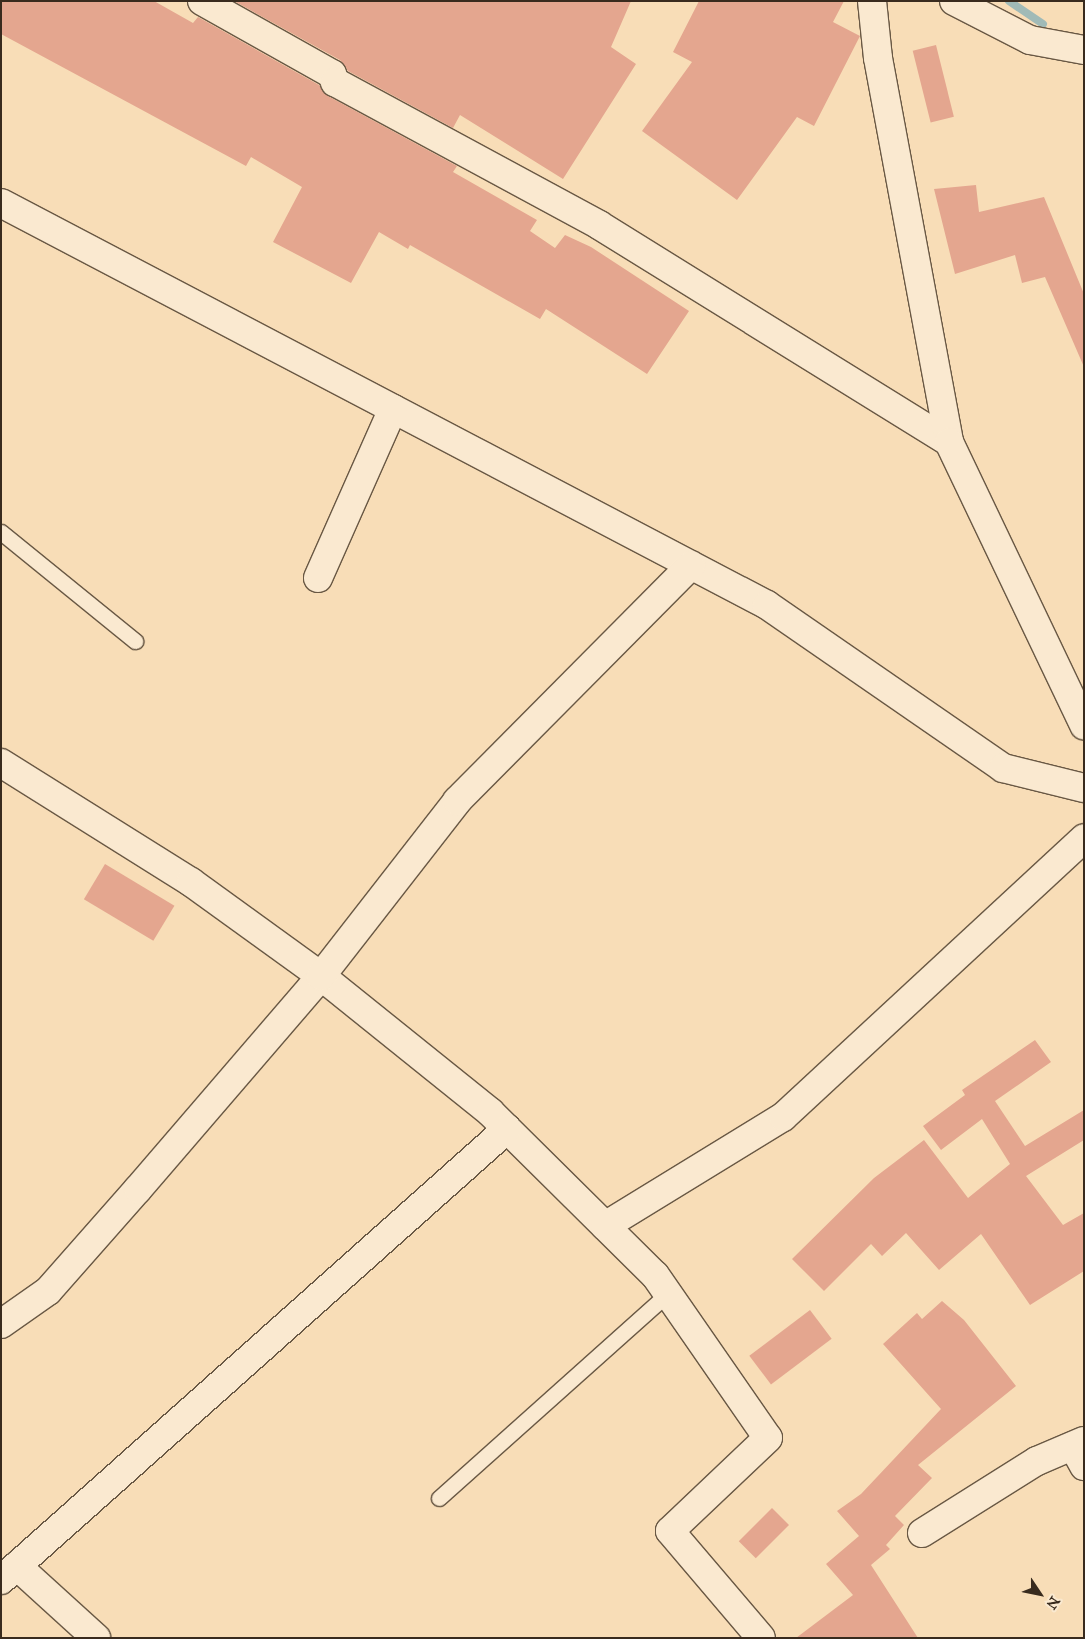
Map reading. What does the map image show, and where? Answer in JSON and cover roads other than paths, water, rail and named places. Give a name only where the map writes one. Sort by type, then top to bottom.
[{"type":"street","points":[[202,1],[332,74],[335,82],[599,225],[949,442]]},
{"type":"street","points":[[872,1],[878,58],[949,442],[1084,725]]},
{"type":"street","points":[[954,1],[1030,40],[1084,50]]},
{"type":"street","points":[[1,203],[768,605],[1003,768],[1084,788]]},
{"type":"street","points":[[318,578],[393,408]]},
{"type":"street","points":[[1,1324],[48,1291],[321,976],[457,801],[691,565]]},
{"type":"street","points":[[1,763],[191,882],[321,976],[507,1129],[655,1275],[768,1438],[670,1531],[761,1638]]},
{"type":"street","points":[[606,1226],[783,1117],[1084,838]]},
{"type":"street","points":[[96,1638],[9,1573],[507,1129]]},
{"type":"street","points":[[922,1534],[1037,1461],[1080,1451]]},
{"type":"lane","points":[[1,532],[135,641]]},
{"type":"lane","points":[[438,1498],[668,1293]]},
{"type":"waterway","points":[[1009,1],[1043,24]]}]
